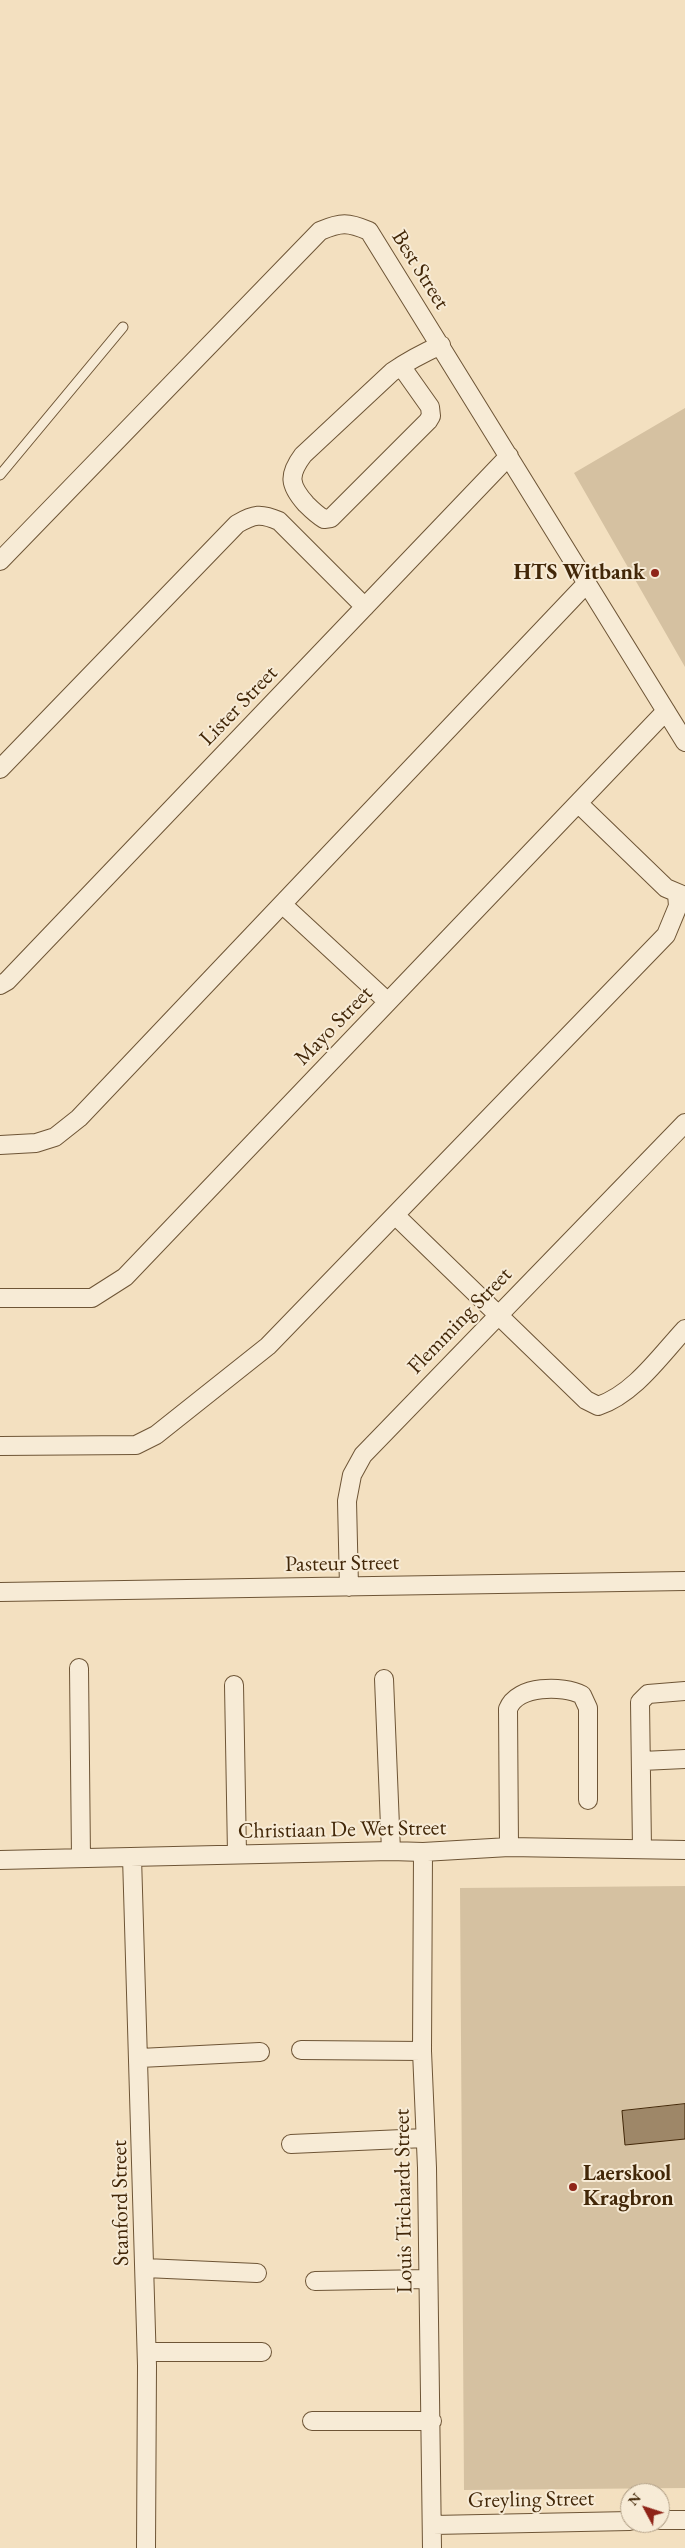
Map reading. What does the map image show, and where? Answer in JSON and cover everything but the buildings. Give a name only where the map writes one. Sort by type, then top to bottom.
[{"type":"street","name":"Best Street","points":[[0,561],[320,231],[338,224],[352,224],[369,232],[441,345],[685,742]]},
{"type":"street","points":[[401,366],[430,408],[431,416],[428,422],[331,518],[324,519],[296,492],[292,481],[295,466],[303,455],[401,366],[414,357],[441,345]]},
{"type":"street","name":"Lister Street","points":[[0,985],[21,966],[509,456]]},
{"type":"street","points":[[0,769],[237,524],[251,515],[267,516],[279,521],[365,607]]},
{"type":"street","points":[[0,1145],[36,1143],[55,1137],[79,1118],[588,583]]},
{"type":"street","name":"Mayo Street","points":[[0,1298],[92,1298],[125,1277],[666,711]]},
{"type":"street","points":[[0,1446],[125,1447],[145,1441],[268,1346],[666,935],[681,895],[666,888],[578,803]]},
{"type":"street","points":[[282,904],[388,1002]]},
{"type":"street","name":"Flemming Street","points":[[349,1587],[348,1501],[352,1475],[363,1455],[685,1123]]},
{"type":"street","points":[[395,1215],[586,1400],[598,1406],[610,1402],[625,1392],[685,1329]]},
{"type":"street","name":"Pasteur Street","points":[[0,1592],[685,1581]]},
{"type":"street","points":[[78,1668],[81,1858]]},
{"type":"street","points":[[384,1679],[392,1851]]},
{"type":"street","points":[[234,1685],[237,1854]]},
{"type":"street","points":[[509,1847],[508,1709],[513,1700],[528,1692],[565,1690],[582,1695],[588,1708],[588,1800]]},
{"type":"street","points":[[642,1849],[640,1702],[648,1694],[685,1691]]},
{"type":"street","points":[[642,1761],[685,1759]]},
{"type":"street","name":"Christiaan De Wet Street","points":[[0,1860],[392,1851],[423,1852],[509,1847],[685,1850]]},
{"type":"street","name":"Louis Trichardt Street","points":[[423,1852],[422,2051],[432,2421],[432,2548]]},
{"type":"street","name":"Stanford Street","points":[[132,1857],[140,2058],[147,2352],[146,2548]]},
{"type":"street","points":[[301,2050],[422,2051]]},
{"type":"street","points":[[140,2058],[260,2052]]},
{"type":"street","points":[[292,2144],[425,2138]]},
{"type":"street","points":[[145,2268],[257,2273]]},
{"type":"street","points":[[314,2280],[428,2279]]},
{"type":"street","points":[[147,2352],[262,2352]]},
{"type":"street","points":[[312,2421],[432,2421]]},
{"type":"street","points":[[670,2520],[685,2520]]},
{"type":"street","name":"Greyling Street","points":[[433,2525],[620,2521]]},
{"type":"lane","points":[[0,475],[123,327]]},
{"type":"shaded area","name":"HTS Witbank","points":[[685,408],[685,667],[574,473]]},
{"type":"shaded area","name":"Laerskool Kragbron","points":[[685,1886],[685,2488],[670,2488],[670,2483],[620,2483],[620,2489],[464,2490],[460,1888]]},
{"type":"place","name":"HTS Witbank","points":[[655,573]]},
{"type":"place","name":"Laerskool Kragbron","points":[[573,2187]]}]
